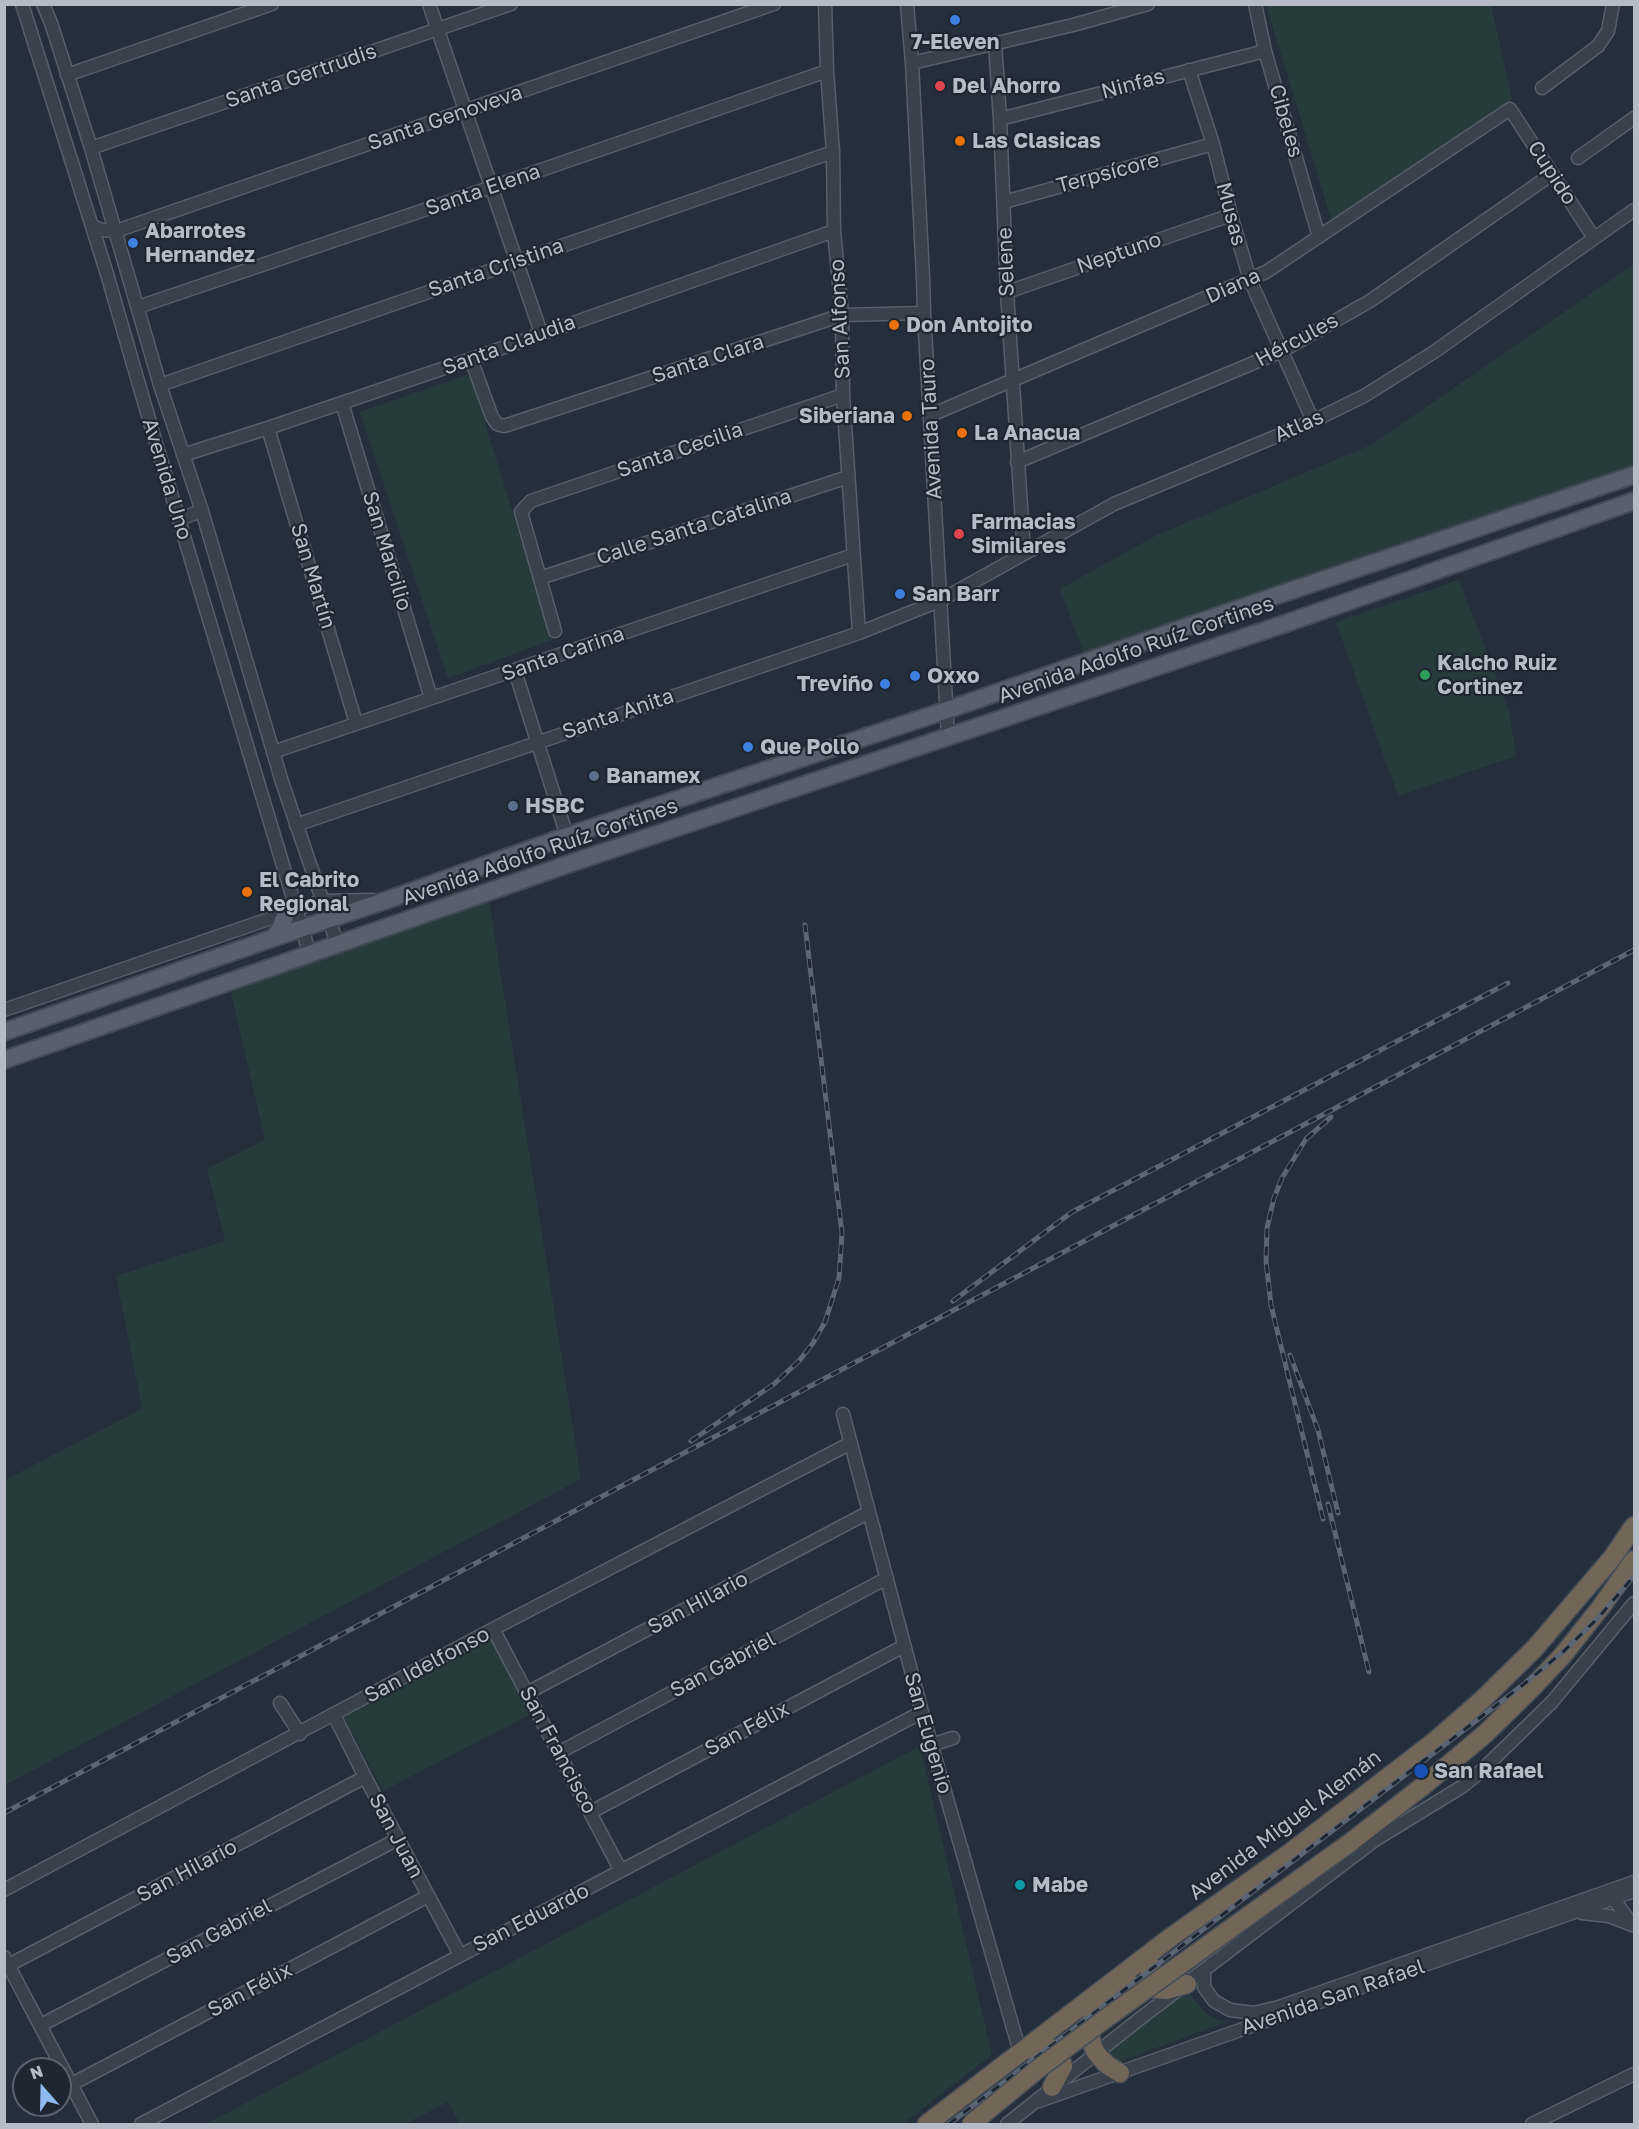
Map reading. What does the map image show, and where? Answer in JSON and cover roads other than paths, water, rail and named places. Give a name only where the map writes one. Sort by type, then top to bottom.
[{"type":"highway","name":"Avenida Miguel Alemán","points":[[927,2124],[1171,1936],[1291,1852],[1435,1741],[1482,1700],[1535,1648],[1612,1557],[1635,1526]]},
{"type":"highway","points":[[971,2124],[1038,2069],[1105,2019],[1351,1842],[1485,1734],[1563,1655],[1635,1560]]},
{"type":"highway","points":[[1375,1840],[1423,1786]]},
{"type":"highway","points":[[1120,2073],[1107,2065],[1096,2053],[1089,2034],[1092,2019],[1098,2010],[1124,1987],[1263,1879],[1291,1852]]},
{"type":"highway","points":[[1151,1966],[1149,1978],[1155,1989],[1166,1990],[1187,1984]]},
{"type":"highway","points":[[1020,2052],[1046,2046],[1058,2052],[1063,2066],[1052,2087]]},
{"type":"main road","name":"Avenida Adolfo Ruíz Cortines","points":[[4,1032],[567,836],[947,710],[1278,595],[1635,475]]},
{"type":"main road","name":"Avenida Adolfo Ruíz Cortines","points":[[4,1060],[593,856],[1308,616],[1635,501]]},
{"type":"main road","points":[[273,938],[292,911]]},
{"type":"street","name":"Avenida Uno","points":[[22,4],[101,255],[260,789],[292,911],[303,928],[310,955]]},
{"type":"street","name":"Avenida Uno","points":[[43,4],[91,148],[160,385],[202,511],[282,782],[338,946]]},
{"type":"street","points":[[67,75],[272,4]]},
{"type":"street","points":[[429,4],[541,333]]},
{"type":"street","name":"Santa Gertrudis","points":[[91,148],[511,4]]},
{"type":"street","name":"Santa Genoveva","points":[[116,231],[774,4]]},
{"type":"street","name":"San Alfonso","points":[[825,4],[833,152],[834,231],[842,315],[843,395],[859,633]]},
{"type":"street","name":"Avenida Tauro","points":[[907,4],[948,737]]},
{"type":"street","points":[[912,63],[1073,25],[1148,4]]},
{"type":"street","name":"Cibeles","points":[[1255,4],[1265,51],[1319,237]]},
{"type":"street","points":[[1542,88],[1598,46],[1608,31],[1613,4]]},
{"type":"street","name":"Selene","points":[[995,42],[1023,553]]},
{"type":"street","name":"Ninfas","points":[[1000,119],[1265,51]]},
{"type":"street","name":"Musas","points":[[1190,70],[1250,280],[1313,421]]},
{"type":"street","name":"Santa Elena","points":[[138,307],[492,188],[827,71]]},
{"type":"street","name":"Diana","points":[[931,415],[1266,272],[1510,109]]},
{"type":"street","name":"Cupido","points":[[1510,109],[1594,238]]},
{"type":"street","points":[[1578,158],[1635,118]]},
{"type":"street","name":"Terpsícore","points":[[1004,202],[1213,144]]},
{"type":"street","name":"Santa Cristina","points":[[160,385],[833,152]]},
{"type":"street","name":"Hércules","points":[[1017,462],[1282,351],[1370,301],[1552,174]]},
{"type":"street","name":"Atlas","points":[[939,601],[1114,504],[1313,421],[1388,381],[1635,210]]},
{"type":"street","name":"Neptuno","points":[[1007,292],[1231,215]]},
{"type":"street","points":[[92,226],[102,230],[116,231]]},
{"type":"street","points":[[101,255],[104,243],[116,231]]},
{"type":"street","name":"Santa Claudia","points":[[183,455],[471,359],[834,231]]},
{"type":"street","name":"Santa Clara","points":[[471,359],[492,417],[497,424],[504,426],[842,315],[924,313]]},
{"type":"street","name":"Santa Cecilia","points":[[540,578],[521,512],[531,501],[843,395]]},
{"type":"street","name":"San Marcilio","points":[[342,403],[431,698]]},
{"type":"street","name":"San Martín","points":[[268,428],[356,723]]},
{"type":"street","name":"Calle Santa Catalina","points":[[540,578],[848,477]]},
{"type":"street","points":[[178,519],[202,511]]},
{"type":"street","name":"Santa Carina","points":[[273,753],[853,555]]},
{"type":"street","points":[[540,578],[555,631]]},
{"type":"street","name":"Santa Anita","points":[[296,825],[859,633],[939,601]]},
{"type":"street","points":[[514,671],[567,836]]},
{"type":"street","points":[[260,789],[282,782]]},
{"type":"street","points":[[4,1010],[321,901],[387,900]]},
{"type":"street","name":"San Eugenio","points":[[843,1414],[922,1713],[1020,2052]]},
{"type":"street","name":"San Idelfonso","points":[[4,1890],[493,1629],[850,1443]]},
{"type":"street","name":"San Hilario","points":[[527,1693],[869,1512]]},
{"type":"street","name":"San Gabriel","points":[[560,1752],[887,1578]]},
{"type":"street","points":[[1007,2124],[1096,2053],[1375,1840],[1458,1790],[1479,1773],[1552,1702],[1633,1610]]},
{"type":"street","name":"San Francisco","points":[[493,1629],[621,1871]]},
{"type":"street","name":"San Félix","points":[[591,1812],[904,1646]]},
{"type":"street","points":[[280,1703],[300,1734]]},
{"type":"street","name":"San Eduardo","points":[[141,2124],[922,1713]]},
{"type":"street","name":"San Juan","points":[[334,1715],[460,1955]]},
{"type":"street","points":[[931,1745],[953,1738]]},
{"type":"street","name":"San Hilario","points":[[7,1961],[365,1777]]},
{"type":"street","name":"San Gabriel","points":[[41,2025],[398,1839]]},
{"type":"street","name":"Avenida San Rafael","points":[[1204,1970],[1204,1987],[1214,2001],[1230,2010],[1254,2013],[1279,2007],[1633,1887]]},
{"type":"street","points":[[1611,1895],[1633,1926]]},
{"type":"street","name":"Avenida San Rafael","points":[[1032,2104],[1575,1912],[1611,1895]]},
{"type":"street","name":"San Félix","points":[[72,2084],[428,1896]]},
{"type":"street","points":[[1575,1912],[1597,1913],[1633,1926]]},
{"type":"street","points":[[7,1961],[58,2057]]},
{"type":"street","points":[[1532,2124],[1635,2074]]},
{"type":"street","points":[[72,2084],[92,2124]]},
{"type":"railway","points":[[691,1441],[774,1384],[799,1361],[825,1322],[839,1278],[842,1233],[805,925]]},
{"type":"railway","points":[[4,1813],[1634,950]]},
{"type":"railway","points":[[953,1301],[1072,1212],[1508,983]]},
{"type":"railway","points":[[1323,1519],[1271,1305],[1266,1261],[1267,1228],[1274,1198],[1282,1178],[1306,1139],[1331,1117]]},
{"type":"railway","points":[[1290,1355],[1318,1430],[1338,1513]]},
{"type":"railway","points":[[1328,1504],[1369,1672]]},
{"type":"railway","points":[[949,2124],[1524,1684],[1564,1651],[1599,1617],[1634,1576]]},
{"type":"place","name":"7-Eleven","points":[[955,20]]},
{"type":"place","name":"Del Ahorro","points":[[940,86]]},
{"type":"place","name":"Las Clasicas","points":[[960,141]]},
{"type":"place","name":"Abarrotes Hernandez","points":[[133,243]]},
{"type":"place","name":"Don Antojito","points":[[894,325]]},
{"type":"place","name":"Siberiana","points":[[907,416]]},
{"type":"place","name":"La Anacua","points":[[962,433]]},
{"type":"place","name":"Farmacias Similares","points":[[959,534]]},
{"type":"place","name":"San Barr","points":[[900,594]]},
{"type":"place","name":"Kalcho Ruiz Cortinez","points":[[1425,675]]},
{"type":"place","name":"Oxxo","points":[[915,676]]},
{"type":"place","name":"Treviño","points":[[885,684]]},
{"type":"place","name":"Que Pollo","points":[[748,747]]},
{"type":"place","name":"Banamex","points":[[594,776]]},
{"type":"place","name":"HSBC","points":[[513,806]]},
{"type":"place","name":"El Cabrito Regional","points":[[247,892]]},
{"type":"place","name":"San Rafael","points":[[1421,1771]]},
{"type":"place","name":"Mabe","points":[[1020,1885]]}]
